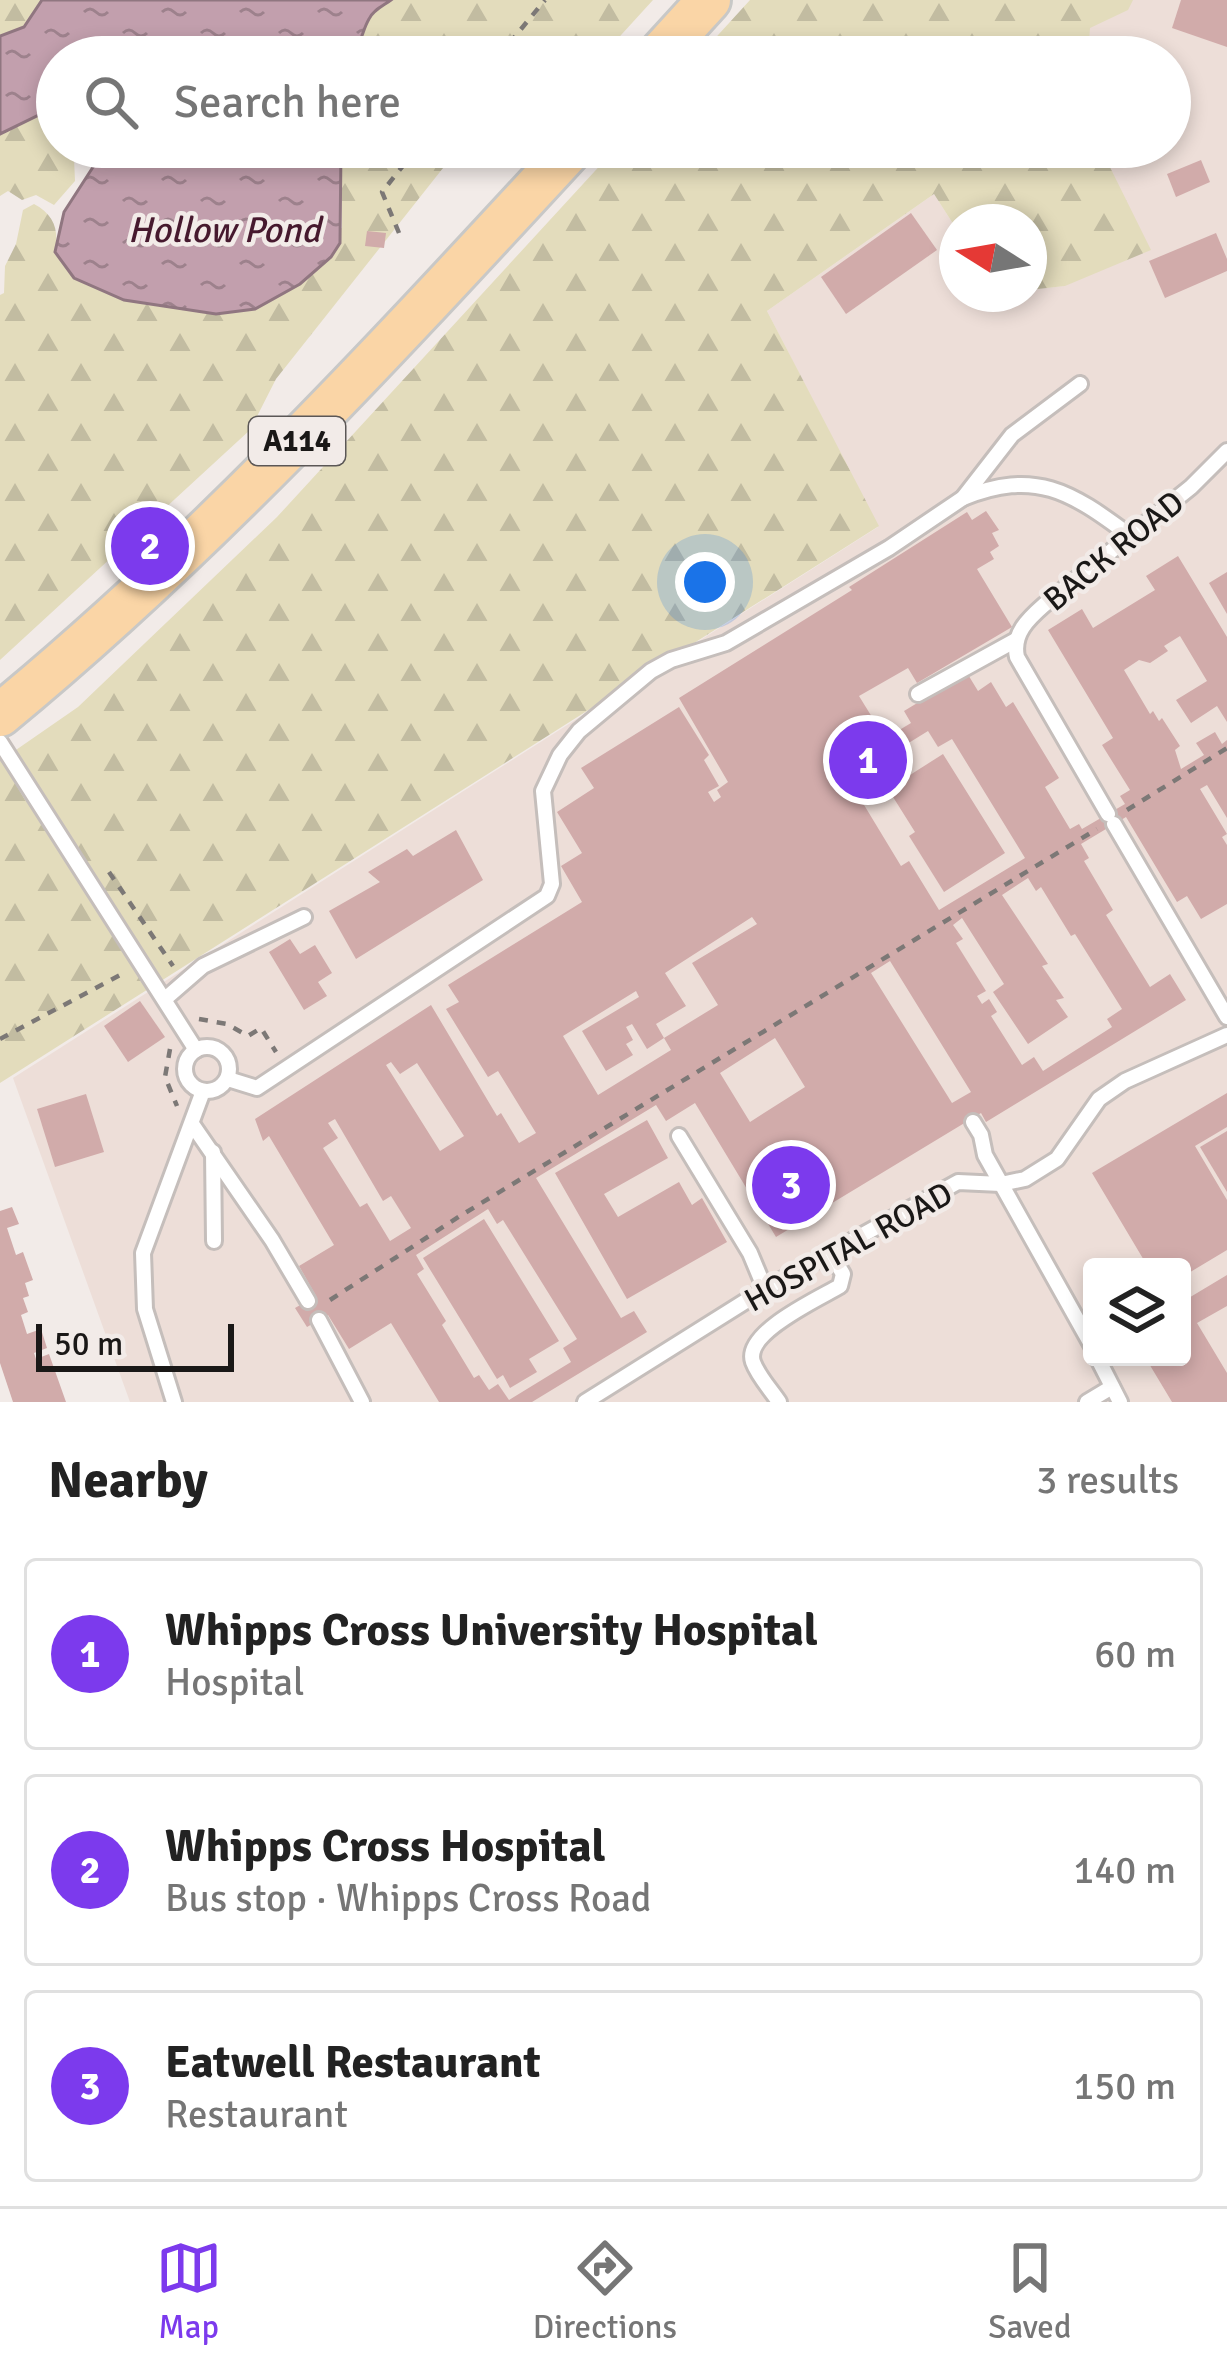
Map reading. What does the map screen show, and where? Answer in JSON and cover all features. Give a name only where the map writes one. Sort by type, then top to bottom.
[{"type":"main road","points":[[677,36],[710,0]]},
{"type":"main road","name":"A114","points":[[0,715],[242,499],[553,168]]},
{"type":"lane","points":[[963,498],[1012,435],[1079,384]]},
{"type":"lane","name":"BACK ROAD","points":[[1109,820],[1017,657],[1016,640],[1029,618],[1191,487],[1227,451]]},
{"type":"lane","points":[[228,1078],[257,1088],[547,896],[552,884],[543,791],[560,755],[608,705],[651,671],[726,643],[889,548],[963,498],[1006,484],[1048,487],[1098,512],[1129,535]]},
{"type":"lane","points":[[918,694],[1016,640]]},
{"type":"lane","points":[[0,742],[196,1050]]},
{"type":"lane","points":[[1109,820],[1227,1017]]},
{"type":"lane","points":[[164,999],[203,967],[304,917]]},
{"type":"lane","name":"HOSPITAL ROAD","points":[[585,1402],[765,1289],[958,1182],[1001,1184],[1024,1179],[1058,1160],[1099,1099],[1125,1081],[1227,1035]]},
{"type":"lane","points":[[212,1047],[222,1052],[229,1064],[228,1078],[220,1088],[203,1091],[190,1083],[185,1071],[196,1050],[212,1047]]},
{"type":"lane","points":[[175,1402],[145,1309],[141,1276],[152,1224],[203,1091]]},
{"type":"lane","points":[[973,1123],[985,1155],[1083,1330]]},
{"type":"lane","points":[[193,1124],[308,1301]]},
{"type":"lane","points":[[679,1136],[750,1252],[765,1289]]},
{"type":"lane","points":[[213,1152],[214,1240]]},
{"type":"lane","points":[[779,1402],[752,1360],[752,1346],[763,1333],[840,1286],[844,1274],[830,1252]]},
{"type":"lane","points":[[319,1320],[362,1402]]},
{"type":"lane","points":[[1102,1366],[1120,1402]]},
{"type":"lane","points":[[1087,1402],[1112,1387]]},
{"type":"path","points":[[515,36],[545,0]]},
{"type":"path","points":[[400,233],[382,192],[401,168]]},
{"type":"path","points":[[1126,811],[1227,748]]},
{"type":"path","points":[[320,1286],[329,1300],[1109,820]]},
{"type":"path","points":[[106,866],[192,996],[187,1003],[196,1019],[227,1024],[248,1036],[261,1028],[277,1054],[294,1048],[301,1059]]},
{"type":"path","points":[[0,1039],[129,970]]},
{"type":"shaded area","points":[[890,0],[1227,0],[1227,1402],[130,1402],[13,1078],[878,527],[767,311],[934,194],[940,204],[939,312],[1047,312],[1047,288],[1064,286],[1047,255],[1047,204],[1017,204],[994,168],[1191,168],[1191,36],[912,36]]},
{"type":"green space","points":[[0,0],[42,0],[24,27],[0,36]]},
{"type":"green space","points":[[391,0],[653,0],[620,36],[363,36],[370,14]]},
{"type":"green space","points":[[750,0],[1133,0],[1128,10],[1090,28],[1089,36],[717,36]]},
{"type":"green space","points":[[36,116],[36,168],[74,168],[75,181],[54,205],[36,195],[22,200],[8,191],[0,196],[0,134]]},
{"type":"green space","points":[[341,168],[443,168],[276,379],[250,430],[0,660],[0,295],[23,210],[34,204],[51,218],[55,252],[342,228]]},
{"type":"green space","points":[[598,168],[1110,168],[1151,250],[1065,286],[1047,288],[1047,204],[940,204],[934,194],[767,311],[879,526],[0,1083],[0,761],[78,707],[277,517]]},
{"type":"water","points":[[42,0],[391,0],[373,13],[362,36],[36,36],[36,116],[0,134],[0,36],[24,27]]},
{"type":"water","name":"Hollow Pond","points":[[92,168],[341,168],[340,243],[300,284],[255,309],[216,314],[124,300],[74,278],[55,252],[64,212]]},
{"type":"building","points":[[1181,0],[1227,0],[1227,47],[1172,28]]},
{"type":"building","points":[[1201,160],[1210,182],[1176,197],[1167,174]]},
{"type":"building","points":[[911,213],[937,250],[846,314],[821,277]]},
{"type":"building","points":[[367,231],[386,233],[384,248],[365,246]]},
{"type":"building","points":[[1216,233],[1227,271],[1165,298],[1149,261]]},
{"type":"building","points":[[986,511],[999,530],[992,533],[999,546],[990,552],[994,559],[977,569],[1012,627],[917,683],[908,668],[859,696],[880,730],[831,760],[836,768],[911,723],[904,711],[967,673],[978,691],[991,682],[1006,707],[1013,702],[1059,778],[1045,787],[1070,829],[1079,824],[1082,829],[1125,804],[1120,796],[1130,790],[1102,745],[1113,738],[1048,630],[1082,609],[1093,628],[1155,590],[1146,576],[1178,556],[1227,637],[1227,722],[1217,706],[1191,723],[1176,700],[1207,681],[1180,636],[1150,663],[1139,660],[1124,670],[1150,714],[1153,711],[1159,721],[1162,718],[1180,746],[1175,750],[1181,769],[1204,755],[1196,743],[1215,732],[1222,744],[1227,740],[1227,818],[1207,785],[1200,789],[1227,834],[1222,837],[1227,845],[1227,904],[1201,919],[1187,896],[1177,902],[1126,817],[1081,844],[1089,858],[1084,861],[1113,910],[1106,915],[1150,987],[1170,974],[1186,1000],[986,1122],[981,1113],[776,1237],[695,1103],[666,1121],[656,1105],[536,1178],[621,1318],[634,1311],[647,1332],[532,1402],[439,1402],[391,1323],[349,1349],[328,1315],[307,1327],[295,1308],[316,1296],[299,1266],[334,1245],[269,1136],[263,1141],[255,1119],[431,1005],[497,1116],[501,1113],[519,1143],[536,1133],[498,1071],[488,1077],[446,1009],[459,1002],[448,985],[582,902],[561,866],[582,853],[557,812],[594,788],[581,768],[679,707],[709,755],[704,760],[719,786],[708,792],[714,802],[721,797],[717,790],[728,782],[679,698],[967,512],[972,520]],"holes":[[[928,731],[938,747],[952,739],[1025,858],[939,910],[909,861],[901,866],[858,795],[874,785],[865,770]],[[1028,878],[1036,891],[1041,887],[1071,936],[1075,934],[1122,1009],[1107,1019],[1112,1027],[1043,1071],[1034,1057],[1022,1065],[991,1016],[997,1012],[989,999],[982,1004],[977,996],[986,991],[956,943],[963,939],[953,925],[962,918],[1004,984],[993,992],[1028,1044],[1068,1017],[1056,1000],[1064,998],[1042,966],[1048,964],[1002,895]],[[752,917],[757,924],[692,963],[718,1005],[664,1038],[656,1024],[686,1006],[665,973]],[[890,961],[971,1092],[952,1103],[871,973]],[[636,991],[639,997],[582,1031],[606,1071],[633,1055],[626,1044],[633,1040],[626,1027],[632,1024],[647,1049],[664,1038],[671,1050],[598,1095],[563,1036]],[[775,1038],[805,1087],[750,1122],[720,1073]],[[391,1062],[400,1074],[417,1063],[464,1136],[440,1151],[386,1065]],[[335,1119],[383,1201],[391,1196],[411,1228],[390,1241],[367,1203],[360,1207],[323,1148],[338,1138],[328,1123]],[[488,1209],[497,1224],[503,1220],[577,1339],[563,1348],[571,1362],[509,1400],[498,1384],[489,1390],[479,1375],[474,1378],[417,1274],[424,1269],[416,1255]]]},
{"type":"building","points":[[1227,572],[1227,614],[1209,583]]},
{"type":"building","points":[[943,754],[1005,853],[944,892],[909,836],[915,832],[888,789]]},
{"type":"building","points":[[456,830],[483,880],[356,959],[329,911],[380,882],[368,872],[407,849],[413,856]]},
{"type":"building","points":[[290,939],[300,954],[315,945],[332,973],[318,982],[327,996],[304,1010],[269,952]]},
{"type":"building","points":[[140,1001],[165,1037],[128,1062],[104,1026]]},
{"type":"building","points":[[1227,1093],[1227,1127],[1195,1146],[1227,1200],[1227,1250],[1191,1272],[1191,1258],[1143,1258],[1092,1173]]},
{"type":"building","points":[[86,1094],[104,1152],[55,1167],[37,1109]]},
{"type":"building","points":[[647,1120],[668,1158],[604,1194],[618,1217],[679,1182],[692,1205],[702,1198],[727,1242],[627,1299],[555,1173]]},
{"type":"building","points":[[1227,1131],[1227,1192],[1200,1147]]},
{"type":"building","points":[[12,1207],[19,1224],[7,1228],[16,1255],[23,1252],[33,1280],[25,1283],[28,1312],[21,1315],[27,1334],[41,1329],[47,1348],[34,1353],[36,1359],[49,1354],[66,1402],[13,1402],[0,1363],[0,1211]]},
{"type":"building","points":[[484,1219],[559,1341],[529,1359],[537,1372],[510,1388],[503,1375],[497,1379],[423,1258]]},
{"type":"building","points":[[1227,1275],[1227,1306],[1197,1323],[1227,1373],[1227,1402],[1172,1402],[1150,1366],[1191,1366],[1191,1297]]},
{"type":"place","name":"Whipps Cross Hospital","points":[[150,546]]},
{"type":"place","name":"Whipps Cross University Hospital","points":[[868,760]]},
{"type":"place","name":"Eatwell Restaurant","points":[[791,1185]]}]
